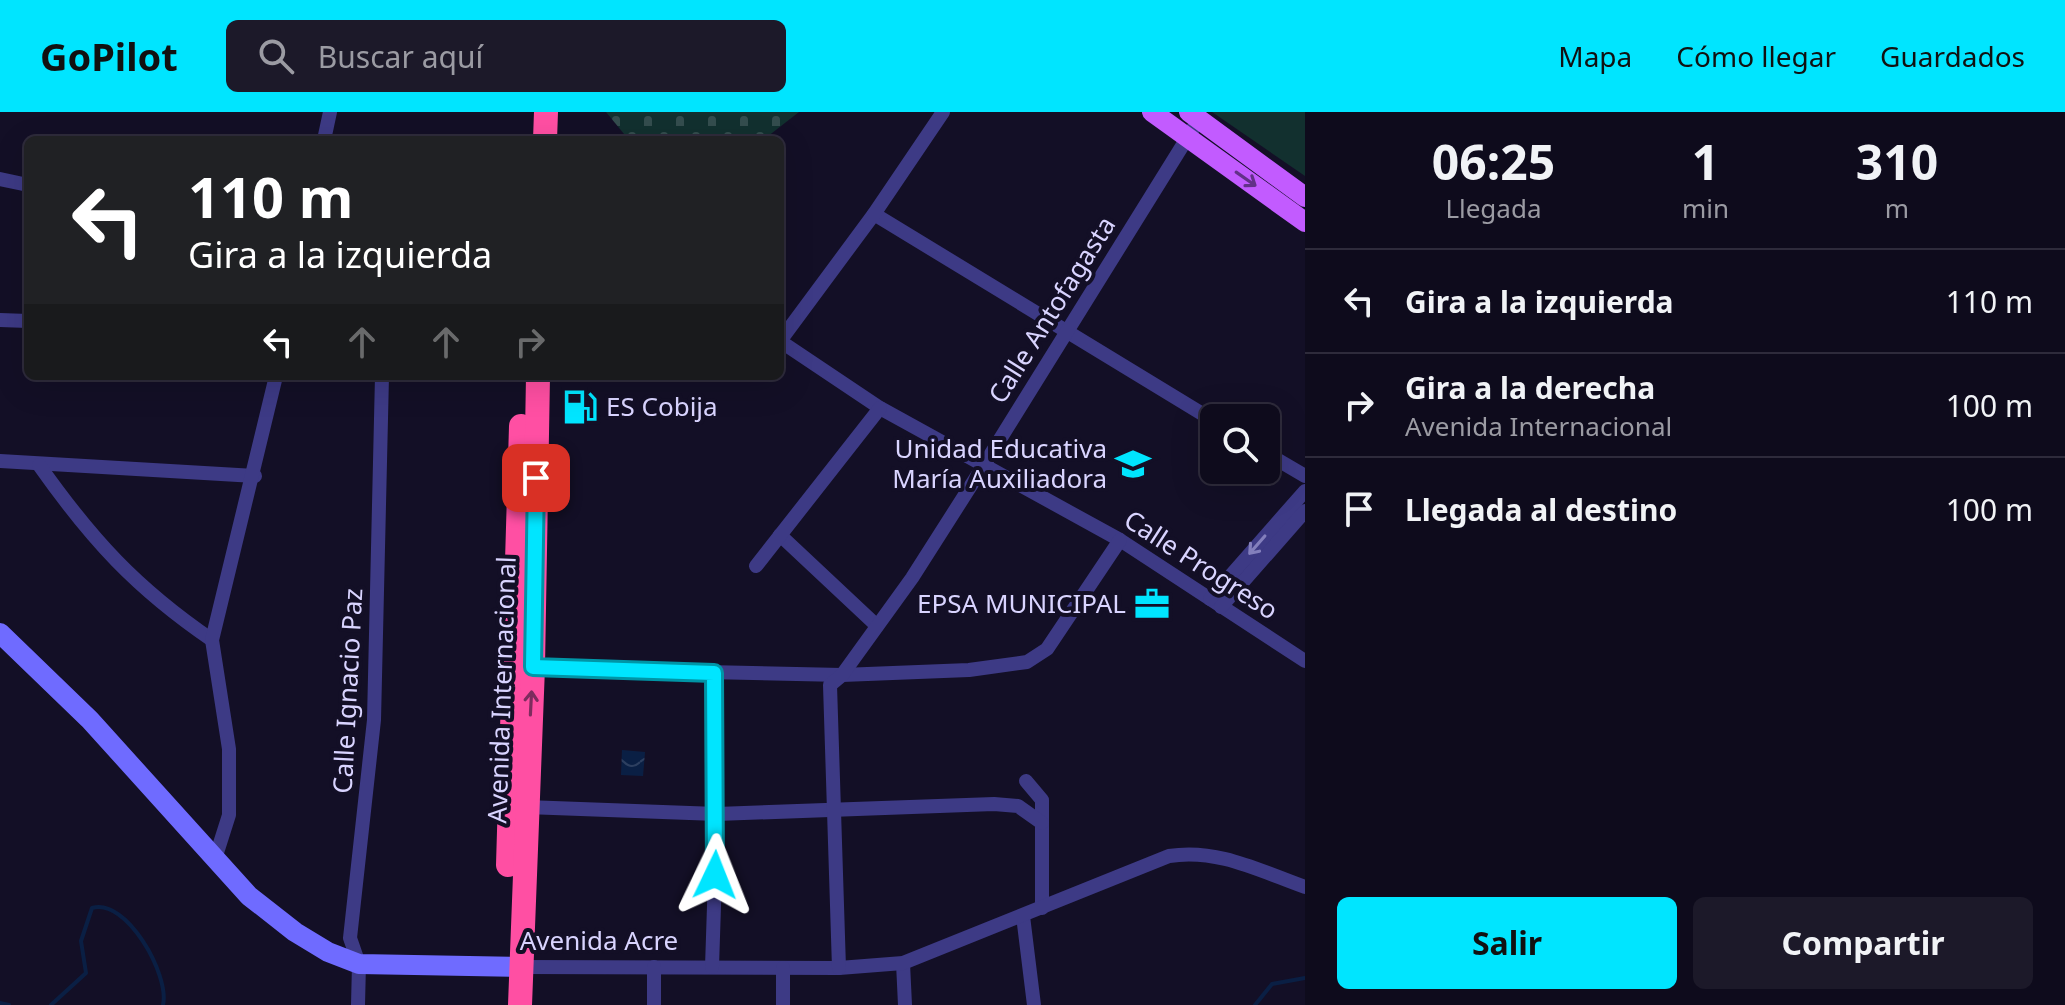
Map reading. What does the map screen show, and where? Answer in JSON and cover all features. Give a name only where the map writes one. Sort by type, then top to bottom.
[{"type":"highway","points":[[528,136],[529,112]]},
{"type":"highway","points":[[545,136],[546,112]]},
{"type":"highway","name":"Avenida Internacional","points":[[504,1005],[513,967],[526,807],[522,380]]},
{"type":"highway","name":"Avenida Internacional","points":[[520,1005],[513,967],[523,668],[538,380]]},
{"type":"main road","points":[[1152,112],[1305,222]]},
{"type":"main road","points":[[1194,116],[1305,197]]},
{"type":"main road","name":"Avenida Acre","points":[[0,633],[90,720],[249,896],[295,932],[328,952],[359,964],[513,967]]},
{"type":"street","points":[[325,136],[330,112]]},
{"type":"street","points":[[784,336],[874,214],[943,112]]},
{"type":"street","name":"Calle Antofagasta","points":[[839,968],[830,685],[842,675],[912,578],[1187,137],[1194,116]]},
{"type":"street","points":[[0,179],[24,184]]},
{"type":"street","points":[[874,214],[1200,413]]},
{"type":"street","points":[[0,320],[24,321]]},
{"type":"street","name":"Calle Progreso","points":[[784,344],[880,408],[1120,540],[1305,661]]},
{"type":"street","points":[[215,859],[229,815],[229,749],[212,640],[231,554],[255,476],[275,380]]},
{"type":"street","name":"Calle Ignacio Paz","points":[[358,1005],[359,964],[350,938],[374,720],[382,380]]},
{"type":"street","points":[[756,566],[880,408]]},
{"type":"street","points":[[0,461],[255,476]]},
{"type":"street","points":[[1280,461],[1305,476]]},
{"type":"street","points":[[39,465],[80,522],[128,576],[166,608],[212,640]]},
{"type":"street","points":[[1215,603],[1305,491]]},
{"type":"street","points":[[1215,603],[1305,511]]},
{"type":"street","points":[[780,535],[876,625]]},
{"type":"street","points":[[523,668],[842,675],[969,670],[1027,662],[1047,649],[1120,540]]},
{"type":"street","points":[[712,967],[717,814],[714,673]]},
{"type":"street","points":[[1026,781],[1042,800],[1042,908]]},
{"type":"street","points":[[526,807],[717,814],[994,804],[1018,806],[1042,823]]},
{"type":"street","name":"Avenida Acre","points":[[513,967],[839,968],[903,963],[1169,856],[1196,851],[1230,859],[1305,887]]},
{"type":"street","points":[[1023,916],[1034,1005]]},
{"type":"street","points":[[903,963],[905,1005]]},
{"type":"street","points":[[654,967],[654,1005]]},
{"type":"street","points":[[783,968],[783,1005]]},
{"type":"green space","points":[[606,112],[799,112],[768,136],[626,136]]},
{"type":"green space","points":[[1212,112],[1305,112],[1305,176]]},
{"type":"water","points":[[622,750],[645,752],[643,776],[621,775]]},
{"type":"waterway","points":[[51,1005],[86,973],[81,941],[92,908],[105,908],[118,914],[143,941],[160,976],[163,1005]]},
{"type":"waterway","points":[[1255,1005],[1272,984],[1305,978]]},
{"type":"waterway","points":[[0,1003],[9,1005]]},
{"type":"place","name":"ES Cobija","points":[[580,407]]},
{"type":"place","name":"Unidad Educativa María Auxiliadora","points":[[1133,464]]},
{"type":"place","name":"EPSA MUNICIPAL","points":[[1152,604]]},
{"type":"route","points":[[536,478],[533,667],[714,673],[715,875]]}]
